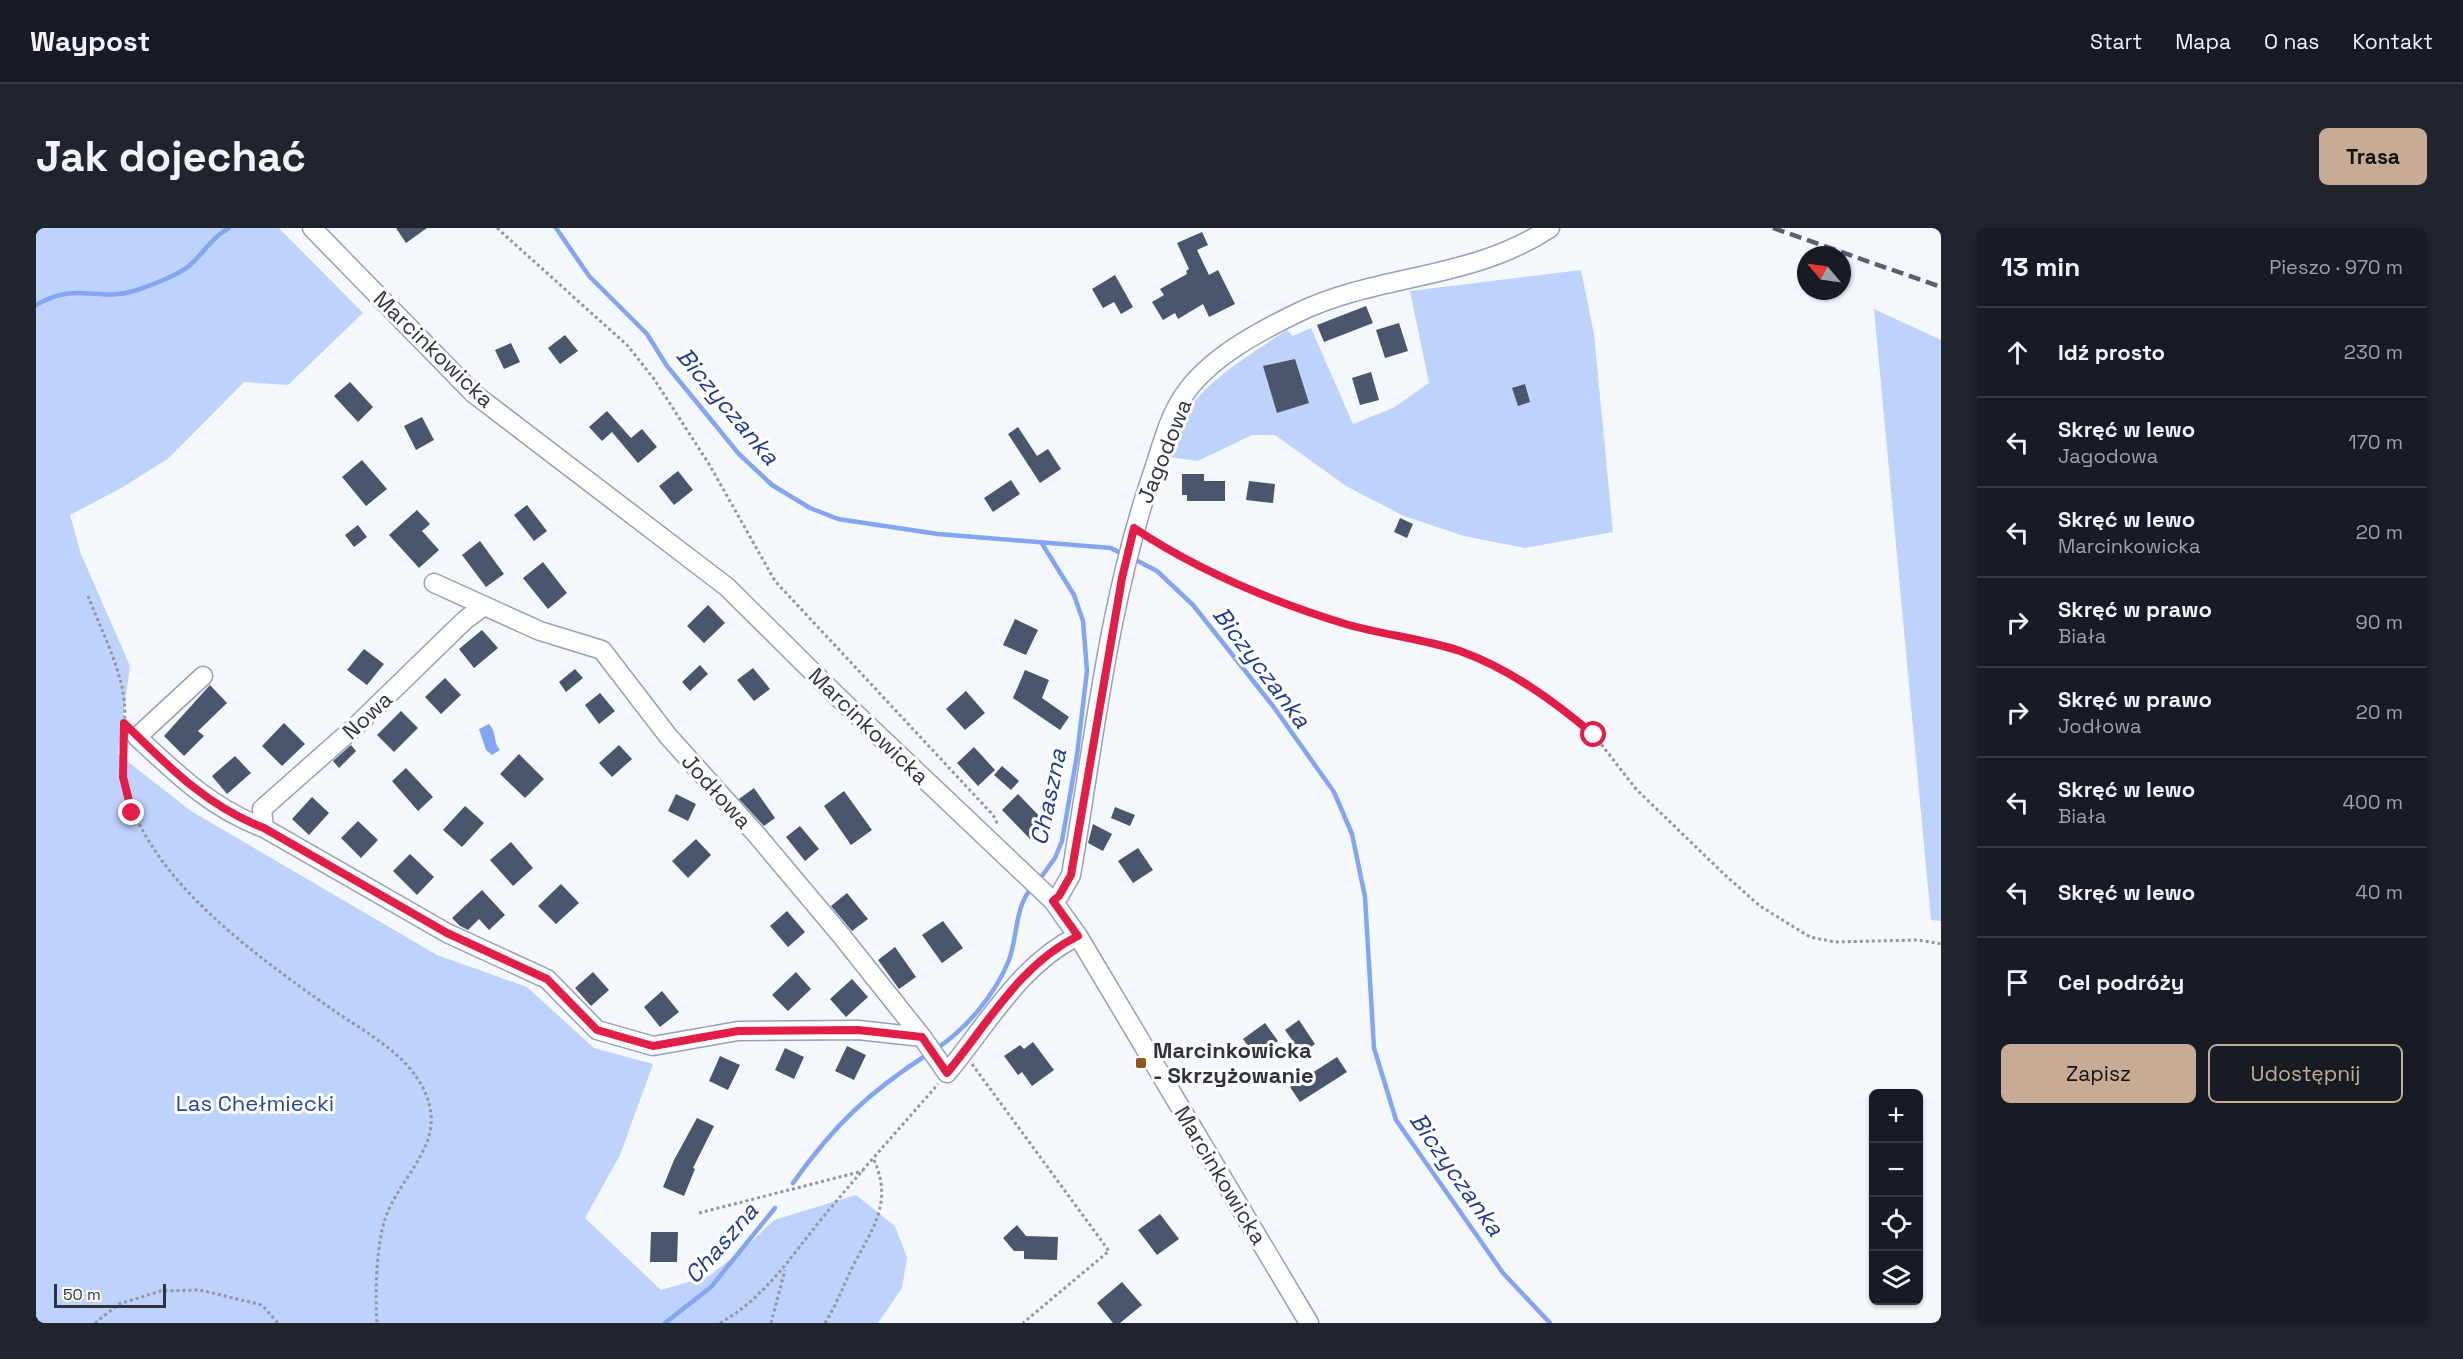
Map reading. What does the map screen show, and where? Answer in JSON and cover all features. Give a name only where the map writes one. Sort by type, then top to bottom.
[{"type":"street","name":"Marcinkowicka","points":[[312,228],[474,393],[727,587],[837,696],[1048,896],[1078,936],[1309,1323]]},
{"type":"street","name":"Jagodowa","points":[[1048,896],[1059,896],[1071,875],[1122,578],[1133,530],[1169,425],[1184,394],[1222,358],[1248,340],[1299,312],[1363,290],[1466,267],[1504,253],[1550,228]]},
{"type":"street","name":"Jodłowa","points":[[434,583],[540,631],[602,650],[668,736],[756,834],[934,1054]]},
{"type":"street","name":"Nowa","points":[[264,828],[262,809],[357,725],[465,620],[484,606]]},
{"type":"street","points":[[203,676],[130,736],[207,799],[234,817],[264,828],[447,933],[547,979],[597,1030],[653,1046],[738,1031],[858,1030],[934,1054],[964,1053],[1028,971],[1054,948],[1078,936]]},
{"type":"path","points":[[497,228],[628,346],[654,379],[709,465],[775,581],[993,815],[1002,834]]},
{"type":"path","points":[[1133,530],[1199,568],[1265,596],[1349,625],[1460,651],[1491,665],[1554,701],[1594,735],[1636,789],[1726,876],[1760,906],[1810,937],[1835,942],[1919,940],[1941,944]]},
{"type":"path","points":[[88,596],[122,686],[126,707],[124,723],[130,736],[123,777],[132,813],[143,835],[171,872],[248,949],[398,1056],[424,1091],[430,1107],[432,1124],[419,1158],[399,1187],[384,1222],[377,1323]]},
{"type":"path","points":[[964,1053],[1109,1251],[1023,1323]]},
{"type":"path","points":[[720,1323],[743,1310],[758,1297],[786,1266],[825,1215],[874,1160],[934,1054]]},
{"type":"path","points":[[825,1323],[877,1223],[882,1197],[881,1175],[874,1160]]},
{"type":"path","points":[[699,1213],[864,1171]]},
{"type":"path","points":[[771,1323],[786,1266]]},
{"type":"path","points":[[96,1323],[119,1304],[161,1291],[200,1290],[262,1305],[278,1323]]},
{"type":"green space","name":"Las Chełmiecki","points":[[36,228],[279,228],[363,313],[288,385],[244,382],[169,458],[123,487],[70,515],[81,554],[130,666],[118,754],[191,811],[437,955],[527,987],[594,1048],[653,1064],[620,1155],[585,1218],[661,1290],[709,1276],[745,1248],[774,1220],[856,1195],[895,1226],[907,1258],[902,1288],[878,1323],[36,1323]]},
{"type":"green space","points":[[1581,270],[1594,334],[1613,532],[1525,548],[1464,536],[1404,516],[1346,486],[1275,435],[1252,435],[1198,461],[1169,457],[1174,435],[1197,398],[1231,368],[1287,330],[1293,336],[1311,328],[1353,424],[1393,408],[1429,383],[1410,291]]},
{"type":"green space","points":[[1874,309],[1941,340],[1941,921],[1931,920]]},
{"type":"water","points":[[489,724],[500,750],[492,755],[486,750],[479,729]]},
{"type":"building","points":[[396,228],[427,228],[406,243]]},
{"type":"building","points":[[1202,232],[1208,245],[1197,250],[1209,275],[1218,270],[1235,304],[1209,317],[1203,304],[1178,319],[1175,313],[1163,320],[1152,302],[1164,295],[1160,289],[1187,274],[1186,271],[1189,269],[1177,243]]},
{"type":"building","points":[[1115,275],[1133,307],[1121,314],[1114,302],[1103,308],[1092,289]]},
{"type":"building","points":[[1366,306],[1373,323],[1324,342],[1317,325]]},
{"type":"building","points":[[1399,323],[1408,351],[1385,358],[1376,330]]},
{"type":"building","points":[[565,335],[578,351],[560,364],[548,348]]},
{"type":"building","points":[[511,343],[520,362],[504,369],[495,350]]},
{"type":"building","points":[[1295,359],[1309,403],[1277,413],[1263,366]]},
{"type":"building","points":[[1371,372],[1379,400],[1360,405],[1352,378]]},
{"type":"building","points":[[350,382],[373,407],[358,422],[334,396]]},
{"type":"building","points":[[1525,384],[1530,402],[1518,406],[1512,388]]},
{"type":"building","points":[[607,411],[631,438],[642,429],[657,447],[638,463],[612,432],[602,441],[589,427]]},
{"type":"building","points":[[422,417],[434,440],[416,450],[404,426]]},
{"type":"building","points":[[1018,427],[1037,456],[1048,449],[1061,469],[1040,483],[1008,434]]},
{"type":"building","points":[[362,460],[387,489],[366,506],[342,477]]},
{"type":"building","points":[[678,471],[693,490],[674,505],[659,486]]},
{"type":"building","points":[[1182,474],[1204,474],[1204,481],[1225,481],[1225,501],[1187,501],[1187,495],[1182,495]]},
{"type":"building","points":[[1011,480],[1020,494],[993,512],[984,498]]},
{"type":"building","points":[[1249,481],[1275,484],[1273,503],[1246,500]]},
{"type":"building","points":[[527,505],[547,531],[534,541],[514,515]]},
{"type":"building","points":[[417,510],[430,524],[422,531],[439,550],[419,568],[389,535]]},
{"type":"building","points":[[1400,518],[1413,524],[1407,538],[1394,532]]},
{"type":"building","points":[[358,525],[367,537],[354,547],[345,535]]},
{"type":"building","points":[[480,541],[504,574],[486,587],[462,555]]},
{"type":"building","points":[[543,562],[567,593],[548,609],[523,578]]},
{"type":"building","points":[[708,605],[725,623],[704,643],[687,626]]},
{"type":"building","points":[[1015,619],[1038,630],[1026,655],[1003,645]]},
{"type":"building","points":[[482,630],[498,648],[474,668],[459,649]]},
{"type":"building","points":[[364,649],[384,664],[367,685],[347,670]]},
{"type":"building","points":[[700,665],[708,674],[690,691],[682,682]]},
{"type":"building","points":[[753,668],[770,689],[754,701],[737,680]]},
{"type":"building","points":[[575,669],[583,678],[566,692],[559,682]]},
{"type":"building","points":[[1025,670],[1049,680],[1042,698],[1069,717],[1060,730],[1013,698]]},
{"type":"building","points":[[445,678],[461,695],[441,714],[425,697]]},
{"type":"building","points":[[210,685],[227,703],[198,731],[204,736],[184,756],[164,736]]},
{"type":"building","points":[[966,691],[985,713],[965,730],[946,709]]},
{"type":"building","points":[[600,693],[615,711],[599,724],[585,705]]},
{"type":"building","points":[[401,711],[418,728],[394,752],[377,735]]},
{"type":"building","points":[[284,723],[305,744],[282,766],[262,746]]},
{"type":"building","points":[[351,745],[356,751],[339,768],[333,761]]},
{"type":"building","points":[[619,745],[632,759],[612,777],[599,763]]},
{"type":"building","points":[[974,747],[995,770],[978,786],[957,763]]},
{"type":"building","points":[[519,754],[544,779],[525,798],[500,774]]},
{"type":"building","points":[[235,756],[251,773],[227,794],[212,776]]},
{"type":"building","points":[[1002,766],[1019,781],[1011,790],[994,775]]},
{"type":"building","points":[[406,768],[433,797],[418,811],[392,781]]},
{"type":"building","points":[[754,788],[775,818],[764,826],[739,799]]},
{"type":"building","points":[[844,791],[872,830],[851,845],[824,806]]},
{"type":"building","points":[[676,794],[696,804],[688,821],[668,811]]},
{"type":"building","points":[[1018,794],[1046,823],[1030,839],[1002,810]]},
{"type":"building","points":[[312,797],[329,813],[309,835],[292,819]]},
{"type":"building","points":[[465,806],[484,823],[462,847],[443,830]]},
{"type":"building","points":[[1115,807],[1135,815],[1130,826],[1111,818]]},
{"type":"building","points":[[358,821],[378,840],[361,858],[341,838]]},
{"type":"building","points":[[1093,824],[1112,834],[1103,851],[1088,843]]},
{"type":"building","points":[[800,826],[819,849],[805,861],[786,837]]},
{"type":"building","points":[[696,839],[711,855],[688,878],[672,861]]},
{"type":"building","points":[[511,842],[533,868],[513,886],[490,860]]},
{"type":"building","points":[[1138,848],[1153,870],[1133,883],[1118,861]]},
{"type":"building","points":[[410,854],[434,877],[417,895],[393,871]]},
{"type":"building","points":[[561,884],[579,903],[556,924],[538,906]]},
{"type":"building","points":[[482,890],[505,915],[489,930],[479,919],[468,930],[452,918]]},
{"type":"building","points":[[847,893],[868,919],[852,931],[831,906]]},
{"type":"building","points":[[787,911],[805,932],[788,947],[770,926]]},
{"type":"building","points":[[943,921],[963,948],[942,963],[922,935]]},
{"type":"building","points":[[895,947],[916,977],[899,989],[878,960]]},
{"type":"building","points":[[593,972],[609,990],[591,1006],[575,988]]},
{"type":"building","points":[[796,972],[811,989],[788,1011],[772,995]]},
{"type":"building","points":[[852,979],[868,997],[846,1017],[830,999]]},
{"type":"building","points":[[662,991],[679,1012],[660,1027],[644,1007]]},
{"type":"building","points":[[1299,1020],[1315,1044],[1302,1054],[1285,1030]]},
{"type":"building","points":[[1265,1023],[1278,1041],[1256,1057],[1243,1039]]},
{"type":"building","points":[[1033,1042],[1054,1070],[1032,1086],[1022,1072],[1018,1075],[1004,1056],[1020,1045],[1024,1049]]},
{"type":"building","points":[[847,1046],[866,1055],[854,1080],[835,1071]]},
{"type":"building","points":[[785,1048],[804,1057],[794,1079],[775,1070]]},
{"type":"building","points":[[720,1056],[740,1065],[728,1090],[709,1081]]},
{"type":"building","points":[[1337,1057],[1347,1072],[1300,1102],[1290,1087]]},
{"type":"building","points":[[697,1118],[714,1126],[693,1168],[695,1169],[684,1196],[663,1187],[674,1160]]},
{"type":"building","points":[[1160,1214],[1179,1239],[1157,1255],[1138,1230]]},
{"type":"building","points":[[1017,1225],[1026,1236],[1058,1237],[1057,1260],[1024,1259],[1024,1251],[1014,1251],[1003,1238]]},
{"type":"building","points":[[651,1232],[678,1232],[677,1262],[650,1262]]},
{"type":"building","points":[[1122,1282],[1142,1305],[1120,1323],[1113,1323],[1097,1303]]},
{"type":"waterway","points":[[36,305],[64,294],[121,294],[156,283],[189,266],[217,236],[229,228]]},
{"type":"waterway","name":"Biczyczanka","points":[[556,228],[589,276],[647,334],[667,366],[739,454],[772,485],[810,508],[838,519],[938,534],[1111,548],[1124,555]]},
{"type":"waterway","name":"Chaszna","points":[[1039,880],[1055,858],[1062,841],[1077,755],[1087,671],[1083,621],[1074,595],[1041,542]]},
{"type":"waterway","name":"Biczyczanka","points":[[1132,558],[1157,571],[1193,605],[1273,706],[1334,792],[1352,834],[1365,897],[1374,1048],[1396,1120],[1503,1273],[1550,1323]]},
{"type":"waterway","name":"Chaszna","points":[[936,1049],[969,1021],[996,986],[1012,951],[1019,912],[1033,886]]},
{"type":"waterway","name":"Chaszna","points":[[793,1183],[823,1144],[854,1111],[888,1082],[928,1054]]},
{"type":"waterway","name":"Chaszna","points":[[665,1323],[711,1287],[775,1208]]},
{"type":"railway","points":[[1773,228],[1941,287]]},
{"type":"place","name":"Marcinkowicka - Skrzyżowanie","points":[[1141,1063]]},
{"type":"route","points":[[132,813],[123,777],[124,723],[181,779],[234,817],[264,828],[447,933],[547,979],[597,1030],[653,1046],[738,1031],[858,1030],[896,1033],[922,1037],[947,1073],[1028,971],[1054,948],[1078,936],[1053,901],[1059,896],[1071,875],[1122,578],[1134,528],[1199,568],[1276,600],[1349,625],[1460,651],[1491,665],[1554,701],[1594,735]]}]
